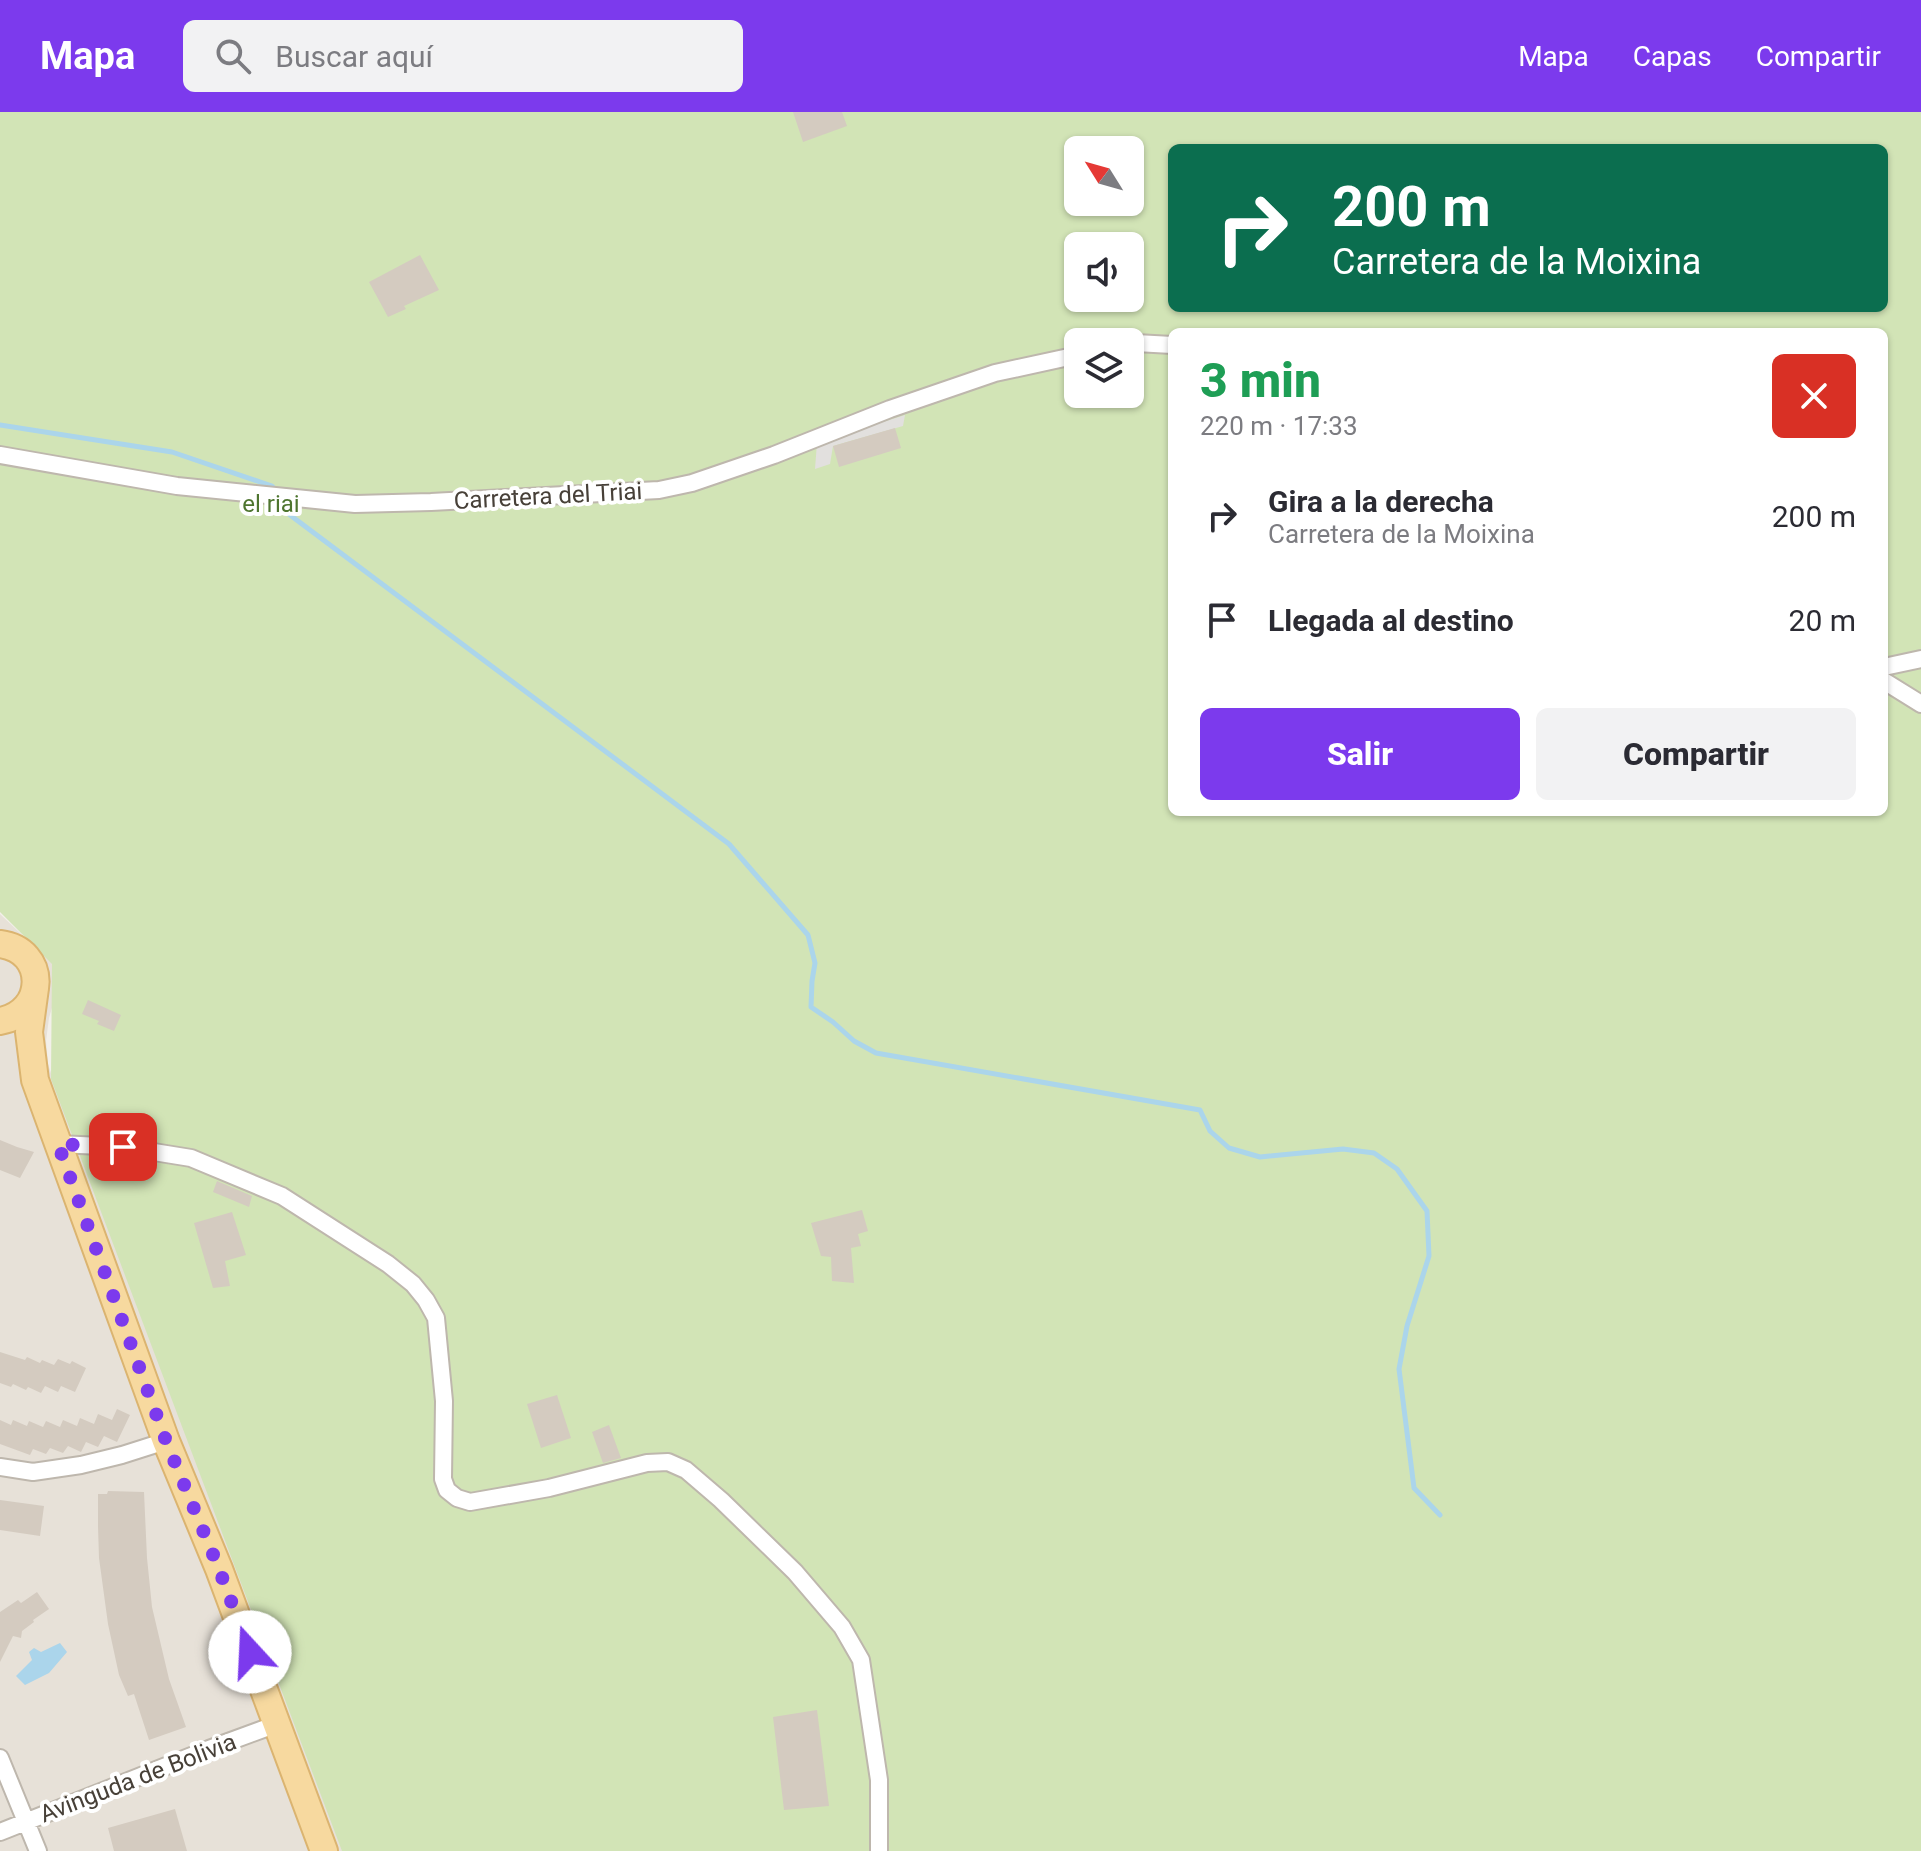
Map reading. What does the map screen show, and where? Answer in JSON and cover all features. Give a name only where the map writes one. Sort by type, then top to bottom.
[{"type":"main road","points":[[6,943],[25,955],[33,968],[35,988],[29,1032],[35,1080],[166,1441],[219,1569],[324,1851]]},
{"type":"main road","points":[[0,1021],[19,1015],[31,1002],[35,988]]},
{"type":"main road","points":[[0,1034],[35,1080]]},
{"type":"street","points":[[1144,343],[1168,345]]},
{"type":"street","name":"Carretera del Triai","points":[[0,455],[177,486],[355,504],[659,490],[692,483],[774,455],[890,409],[995,373],[1064,358]]},
{"type":"street","points":[[1888,666],[1921,659]]},
{"type":"street","points":[[1888,683],[1921,704]]},
{"type":"street","points":[[58,1144],[123,1147],[191,1158],[282,1196],[388,1264],[413,1284],[436,1318],[444,1401],[443,1479],[447,1490],[457,1498],[470,1502],[549,1488],[647,1463],[668,1462],[686,1470],[721,1500],[795,1572],[842,1627],[861,1660],[879,1780],[879,1851]]},
{"type":"street","points":[[0,1467],[33,1472],[81,1465],[166,1441]]},
{"type":"street","name":"Avinguda de Bolivia","points":[[0,1832],[277,1724]]},
{"type":"street","points":[[0,1758],[38,1851]]},
{"type":"shaded area","points":[[905,415],[903,426],[833,446],[830,464],[815,469],[817,443]]},
{"type":"shaded area","points":[[0,914],[53,964],[56,994],[46,1041],[48,1064],[55,1085],[382,1851],[0,1851]]},
{"type":"green space","name":"el riai","points":[[0,112],[1921,112],[1921,1851],[342,1851],[51,1079],[52,964],[0,912]]},
{"type":"water","points":[[60,1643],[67,1652],[49,1673],[25,1685],[16,1676],[32,1660],[29,1652],[34,1648],[41,1652]]},
{"type":"building","points":[[793,112],[842,112],[847,126],[803,142]]},
{"type":"building","points":[[420,255],[439,290],[388,317],[369,282]]},
{"type":"building","points":[[895,428],[901,448],[839,467],[833,446]]},
{"type":"building","points":[[88,1000],[121,1015],[114,1031],[82,1014]]},
{"type":"building","points":[[0,1140],[34,1152],[20,1178],[0,1170]]},
{"type":"building","points":[[217,1181],[252,1196],[249,1207],[213,1192]]},
{"type":"building","points":[[862,1210],[868,1231],[858,1234],[861,1246],[851,1248],[854,1283],[832,1281],[831,1257],[821,1256],[811,1223]]},
{"type":"building","points":[[232,1212],[246,1255],[225,1261],[230,1286],[213,1288],[194,1223]]},
{"type":"building","points":[[0,1352],[54,1365],[58,1359],[70,1364],[72,1361],[86,1368],[75,1392],[61,1386],[58,1392],[45,1386],[41,1393],[28,1387],[26,1390],[13,1384],[11,1387],[0,1383]]},
{"type":"building","points":[[557,1395],[571,1438],[541,1448],[527,1404]]},
{"type":"building","points":[[117,1409],[130,1415],[117,1442],[104,1436],[98,1447],[86,1442],[81,1452],[68,1446],[63,1453],[50,1448],[46,1454],[33,1449],[30,1455],[0,1444],[0,1420],[11,1425],[13,1420],[27,1426],[29,1421],[43,1427],[46,1421],[60,1427],[63,1420],[77,1426],[80,1418],[94,1424],[98,1414],[112,1420]]},
{"type":"building","points":[[609,1425],[621,1458],[603,1463],[592,1432]]},
{"type":"building","points":[[108,1491],[144,1492],[152,1607],[169,1679],[186,1727],[149,1740],[134,1694],[128,1696],[119,1675],[108,1624],[99,1558],[98,1494],[107,1494]]},
{"type":"building","points":[[0,1500],[44,1506],[40,1536],[0,1530]]},
{"type":"building","points":[[37,1592],[49,1609],[22,1631],[21,1638],[13,1636],[0,1662],[0,1612]]},
{"type":"building","points":[[817,1710],[829,1806],[784,1810],[773,1717]]},
{"type":"building","points":[[175,1809],[187,1851],[114,1851],[108,1828]]},
{"type":"waterway","points":[[0,425],[172,452],[272,486],[276,492]]},
{"type":"waterway","points":[[280,501],[286,512],[729,844],[808,935],[815,963],[811,1007],[854,1041],[876,1053],[1200,1110],[1210,1131],[1229,1148],[1260,1157],[1343,1149],[1374,1153],[1397,1169],[1427,1211],[1429,1256],[1407,1326],[1399,1369],[1414,1488],[1440,1515]]},
{"type":"route","points":[[123,1147],[58,1144],[166,1441],[250,1652]]}]
